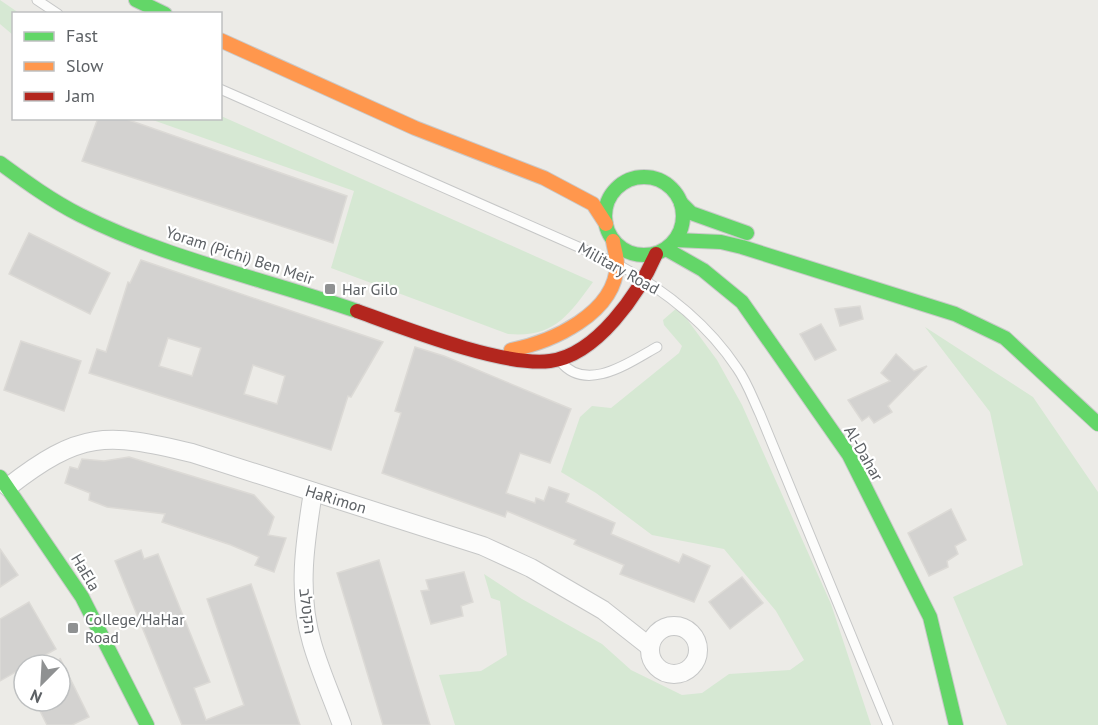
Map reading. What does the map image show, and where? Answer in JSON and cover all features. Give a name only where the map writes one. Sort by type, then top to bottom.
[{"type":"street","points":[[136,0],[161,12]]},
{"type":"street","points":[[222,41],[415,128],[544,178],[593,204],[606,224],[613,241],[617,264],[609,288],[596,308],[578,326],[549,342],[510,350],[482,351]]},
{"type":"street","name":"Yoram (Pichi) Ben Meir","points":[[0,163],[39,191],[94,222],[153,244],[482,351],[531,362],[558,359]]},
{"type":"street","points":[[606,224],[606,207],[614,192],[633,179],[644,177],[666,184],[691,213],[766,238]]},
{"type":"street","points":[[544,178],[605,193],[614,192]]},
{"type":"street","points":[[558,359],[577,350],[603,331],[644,279],[666,247],[683,215],[681,202]]},
{"type":"street","points":[[613,241],[632,253],[721,242],[947,311]]},
{"type":"street","name":"Al-Dahar","points":[[666,247],[703,270],[742,302],[762,327],[849,455],[930,617],[956,725]]},
{"type":"street","points":[[866,272],[1005,338],[1043,370],[1098,424]]},
{"type":"street","name":"HaRimon","points":[[4,482],[81,442],[115,439],[153,444],[192,453],[483,546],[531,568],[603,610],[650,647]]},
{"type":"street","name":"HaEla","points":[[4,482],[82,597],[147,725]]},
{"type":"street","name":"הקטלב","points":[[313,492],[305,540],[305,611],[312,643],[342,725]]},
{"type":"lane","points":[[37,0],[55,12]]},
{"type":"lane","name":"Military Road","points":[[222,90],[617,264],[672,298],[713,336],[739,370],[760,414],[888,725]]},
{"type":"lane","points":[[549,342],[566,369],[576,373],[598,374],[615,370],[657,347]]},
{"type":"green space","points":[[0,0],[18,12],[12,12],[12,34],[0,24]]},
{"type":"green space","points":[[222,116],[593,282],[576,305],[549,328],[524,334],[508,334],[331,268],[354,191],[153,120],[222,120]]},
{"type":"green space","points":[[678,307],[717,360],[742,405],[831,604],[871,725],[455,725],[439,675],[481,671],[507,655],[500,601],[491,598],[484,574],[522,599],[602,644],[631,670],[682,695],[702,693],[729,674],[790,670],[804,660],[776,611],[724,549],[652,535],[596,493],[561,472],[580,417],[592,406],[611,408],[679,353],[682,346],[664,325],[663,320]]},
{"type":"green space","points":[[925,327],[1033,397],[1098,492],[1098,725],[1007,725],[953,597],[1023,565],[990,412]]},
{"type":"building","points":[[97,120],[129,120],[347,196],[333,243],[82,161]]},
{"type":"building","points":[[29,233],[110,273],[90,314],[9,274]]},
{"type":"building","points":[[141,260],[383,342],[351,397],[348,396],[331,450],[89,373],[97,349],[106,352],[128,282],[130,283]],"holes":[[[168,338],[201,348],[192,376],[159,366]],[[253,365],[285,376],[277,404],[244,394]]]},
{"type":"building","points":[[860,306],[863,319],[840,326],[835,309]]},
{"type":"building","points":[[821,324],[836,350],[815,360],[800,334]]},
{"type":"building","points":[[21,341],[81,361],[64,411],[4,390]]},
{"type":"building","points":[[415,347],[444,356],[571,409],[550,463],[520,453],[506,493],[535,503],[536,498],[544,501],[549,487],[569,494],[566,502],[615,523],[611,534],[679,563],[683,554],[710,566],[694,602],[620,574],[624,565],[574,544],[576,540],[507,511],[505,517],[382,473],[401,413],[395,411]]},
{"type":"building","points":[[896,354],[914,371],[927,366],[888,406],[892,412],[874,423],[869,416],[862,421],[848,400],[890,381],[881,373]]},
{"type":"building","points":[[129,457],[254,495],[274,517],[268,535],[286,538],[274,572],[255,565],[259,557],[162,522],[165,514],[107,507],[89,500],[90,493],[65,483],[70,467],[78,469],[82,459],[104,461]]},
{"type":"building","points":[[951,509],[966,540],[955,546],[958,554],[947,561],[948,567],[929,576],[908,533]]},
{"type":"building","points":[[0,549],[18,575],[0,587]]},
{"type":"building","points":[[141,550],[144,559],[158,554],[210,682],[194,688],[206,720],[244,705],[207,599],[251,584],[300,725],[182,725],[115,561]]},
{"type":"building","points":[[379,560],[430,725],[383,725],[337,573]]},
{"type":"building","points":[[464,572],[473,602],[461,606],[463,616],[431,624],[421,591],[429,590],[426,580]]},
{"type":"building","points":[[742,577],[763,603],[730,629],[709,602]]},
{"type":"building","points":[[29,602],[56,649],[49,653],[12,653],[12,674],[0,681],[0,619]]},
{"type":"building","points":[[72,682],[89,717],[72,725],[47,725],[41,713],[72,713]]},
{"type":"traffic: fast","points":[[136,0],[161,12]]},
{"type":"traffic: fast","points":[[0,163],[59,204],[113,230],[182,256],[357,311]]},
{"type":"traffic: fast","points":[[644,177],[659,180],[676,194],[683,216],[680,231],[666,248],[644,255],[629,252],[612,238],[605,216],[608,201],[622,184],[644,177]]},
{"type":"traffic: fast","points":[[681,203],[691,213],[747,233]]},
{"type":"traffic: fast","points":[[676,240],[721,242],[742,247],[955,314],[1005,338],[1098,424]]},
{"type":"traffic: fast","points":[[666,249],[703,270],[742,302],[849,455],[930,617],[956,725]]},
{"type":"traffic: fast","points":[[0,477],[82,597],[147,725]]},
{"type":"traffic: slow","points":[[222,41],[415,128],[544,178],[593,204],[606,224]]},
{"type":"traffic: slow","points":[[511,350],[562,332],[579,323],[594,311],[606,297],[614,282],[617,258],[613,241]]},
{"type":"traffic: jam","points":[[357,311],[426,336],[481,352],[507,358],[550,361],[567,356],[600,335],[639,286],[656,254]]},
{"type":"place","name":"Har Gilo","points":[[330,289]]},
{"type":"place","name":"College/HaHar Road","points":[[73,628]]}]
